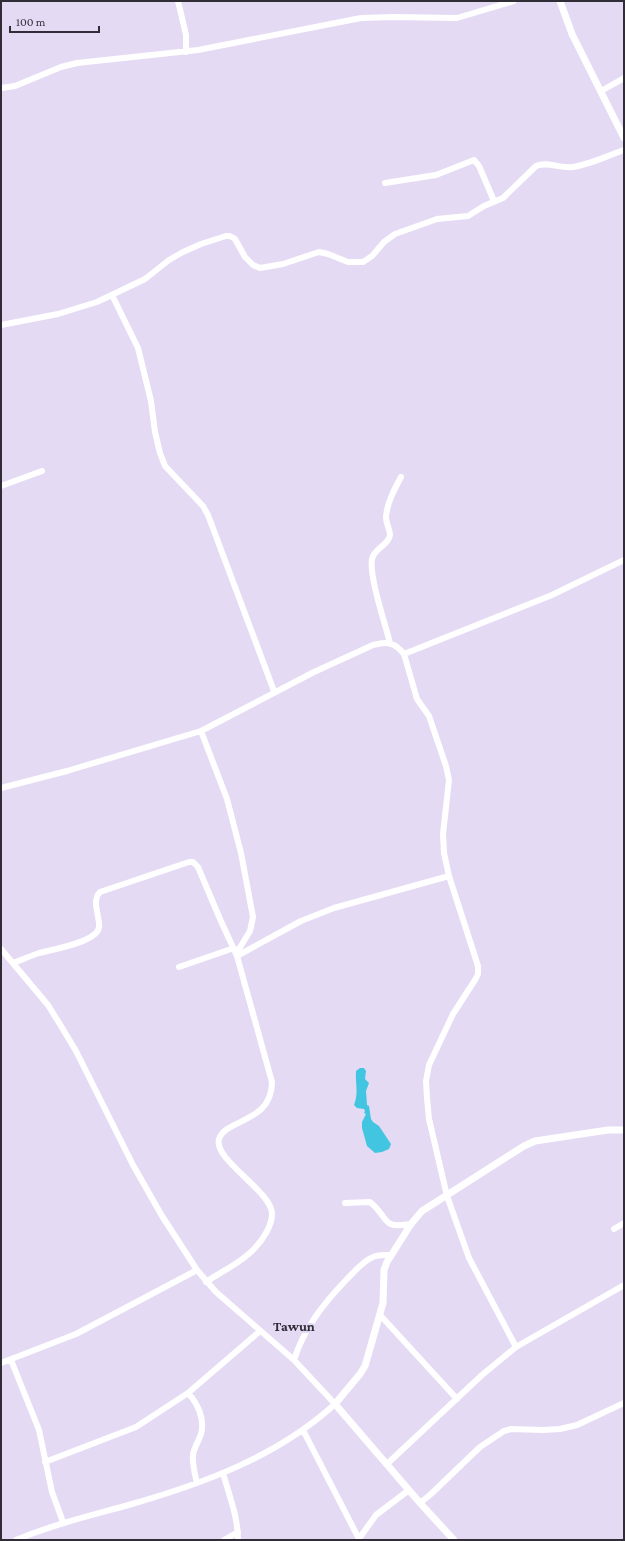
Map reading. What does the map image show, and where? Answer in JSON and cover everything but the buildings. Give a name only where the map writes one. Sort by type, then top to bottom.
[{"type":"street","points":[[178,1],[186,35],[186,52]]},
{"type":"street","points":[[1,88],[15,86],[42,73],[73,64],[186,52],[360,18],[457,18],[514,1]]},
{"type":"street","points":[[560,1],[572,34],[624,138]]},
{"type":"street","points":[[601,91],[624,78]]},
{"type":"street","points":[[1,325],[58,314],[86,306],[112,295],[145,278],[169,260],[183,252],[220,238],[230,236],[237,242],[245,257],[253,265],[260,268],[283,264],[319,252],[344,261],[356,263],[368,259],[390,237],[401,231],[443,218],[468,216],[507,195],[532,170],[540,165],[566,168],[575,167],[596,162],[624,150]]},
{"type":"street","points":[[385,184],[436,175],[474,160],[479,166],[494,201]]},
{"type":"street","points":[[112,295],[138,348],[151,401],[155,432],[165,466],[203,506],[208,515],[274,691]]},
{"type":"street","points":[[1,486],[42,471]]},
{"type":"street","points":[[401,477],[392,494],[388,506],[386,518],[390,534],[389,538],[375,552],[372,558],[372,573],[390,643],[404,654],[417,699],[429,716],[440,745],[448,774],[443,834],[444,853],[449,876],[478,966],[478,974],[453,1014],[429,1065],[426,1081],[429,1119],[447,1196],[469,1258],[516,1346]]},
{"type":"street","points":[[404,654],[552,595],[598,571],[624,560]]},
{"type":"street","points":[[1,788],[67,772],[201,731],[274,691],[353,654],[381,643],[390,643]]},
{"type":"street","points":[[201,731],[227,799],[241,853],[254,917],[250,931],[236,953]]},
{"type":"street","points":[[13,963],[39,953],[70,945],[96,933],[99,928],[96,900],[97,894],[100,892],[189,862],[195,864],[199,869],[236,953],[272,1082],[272,1089],[267,1100],[259,1110],[249,1118],[226,1130],[219,1138],[218,1143],[224,1157],[247,1179],[271,1208],[272,1214],[268,1229],[255,1248],[239,1262],[206,1282]]},
{"type":"street","points":[[179,967],[236,953],[301,921],[334,908],[449,876]]},
{"type":"street","points":[[1,949],[48,1005],[61,1026],[76,1051],[133,1165],[162,1216],[206,1282],[294,1360],[335,1404],[420,1503],[454,1540]]},
{"type":"street","points":[[16,1540],[63,1522],[140,1502],[197,1483],[223,1473],[268,1452],[303,1430],[320,1418],[335,1404],[365,1366],[383,1303],[384,1270],[391,1255],[411,1224],[430,1206],[524,1146],[536,1141],[608,1130],[624,1130]]},
{"type":"street","points":[[345,1203],[370,1202],[388,1223],[393,1226],[411,1224]]},
{"type":"street","points":[[614,1229],[624,1223]]},
{"type":"street","points":[[294,1360],[307,1329],[318,1312],[341,1285],[367,1260],[375,1256],[391,1255]]},
{"type":"street","points":[[1,1363],[76,1334],[197,1270]]},
{"type":"street","points":[[387,1464],[456,1399],[516,1346],[624,1285]]},
{"type":"street","points":[[380,1315],[456,1399]]},
{"type":"street","points":[[45,1462],[133,1429],[188,1393],[260,1331]]},
{"type":"street","points":[[11,1360],[39,1430],[52,1492],[63,1522]]},
{"type":"street","points":[[188,1393],[197,1405],[202,1420],[201,1433],[193,1454],[193,1463],[197,1483]]},
{"type":"street","points":[[420,1503],[480,1447],[504,1431],[511,1428],[542,1430],[560,1429],[578,1424],[624,1403]]},
{"type":"street","points":[[303,1430],[359,1539],[376,1515],[409,1490]]},
{"type":"street","points":[[223,1473],[235,1514],[238,1540]]},
{"type":"street","points":[[224,1540],[238,1532]]},
{"type":"water","points":[[360,1068],[364,1068],[366,1071],[365,1079],[369,1083],[366,1091],[367,1105],[369,1106],[371,1119],[379,1126],[391,1144],[389,1149],[382,1152],[375,1153],[367,1146],[362,1128],[362,1122],[366,1114],[364,1113],[364,1109],[357,1108],[354,1105],[357,1092],[356,1071]]},
{"type":"district","name":"Tawun","points":[[294,1326]]}]
